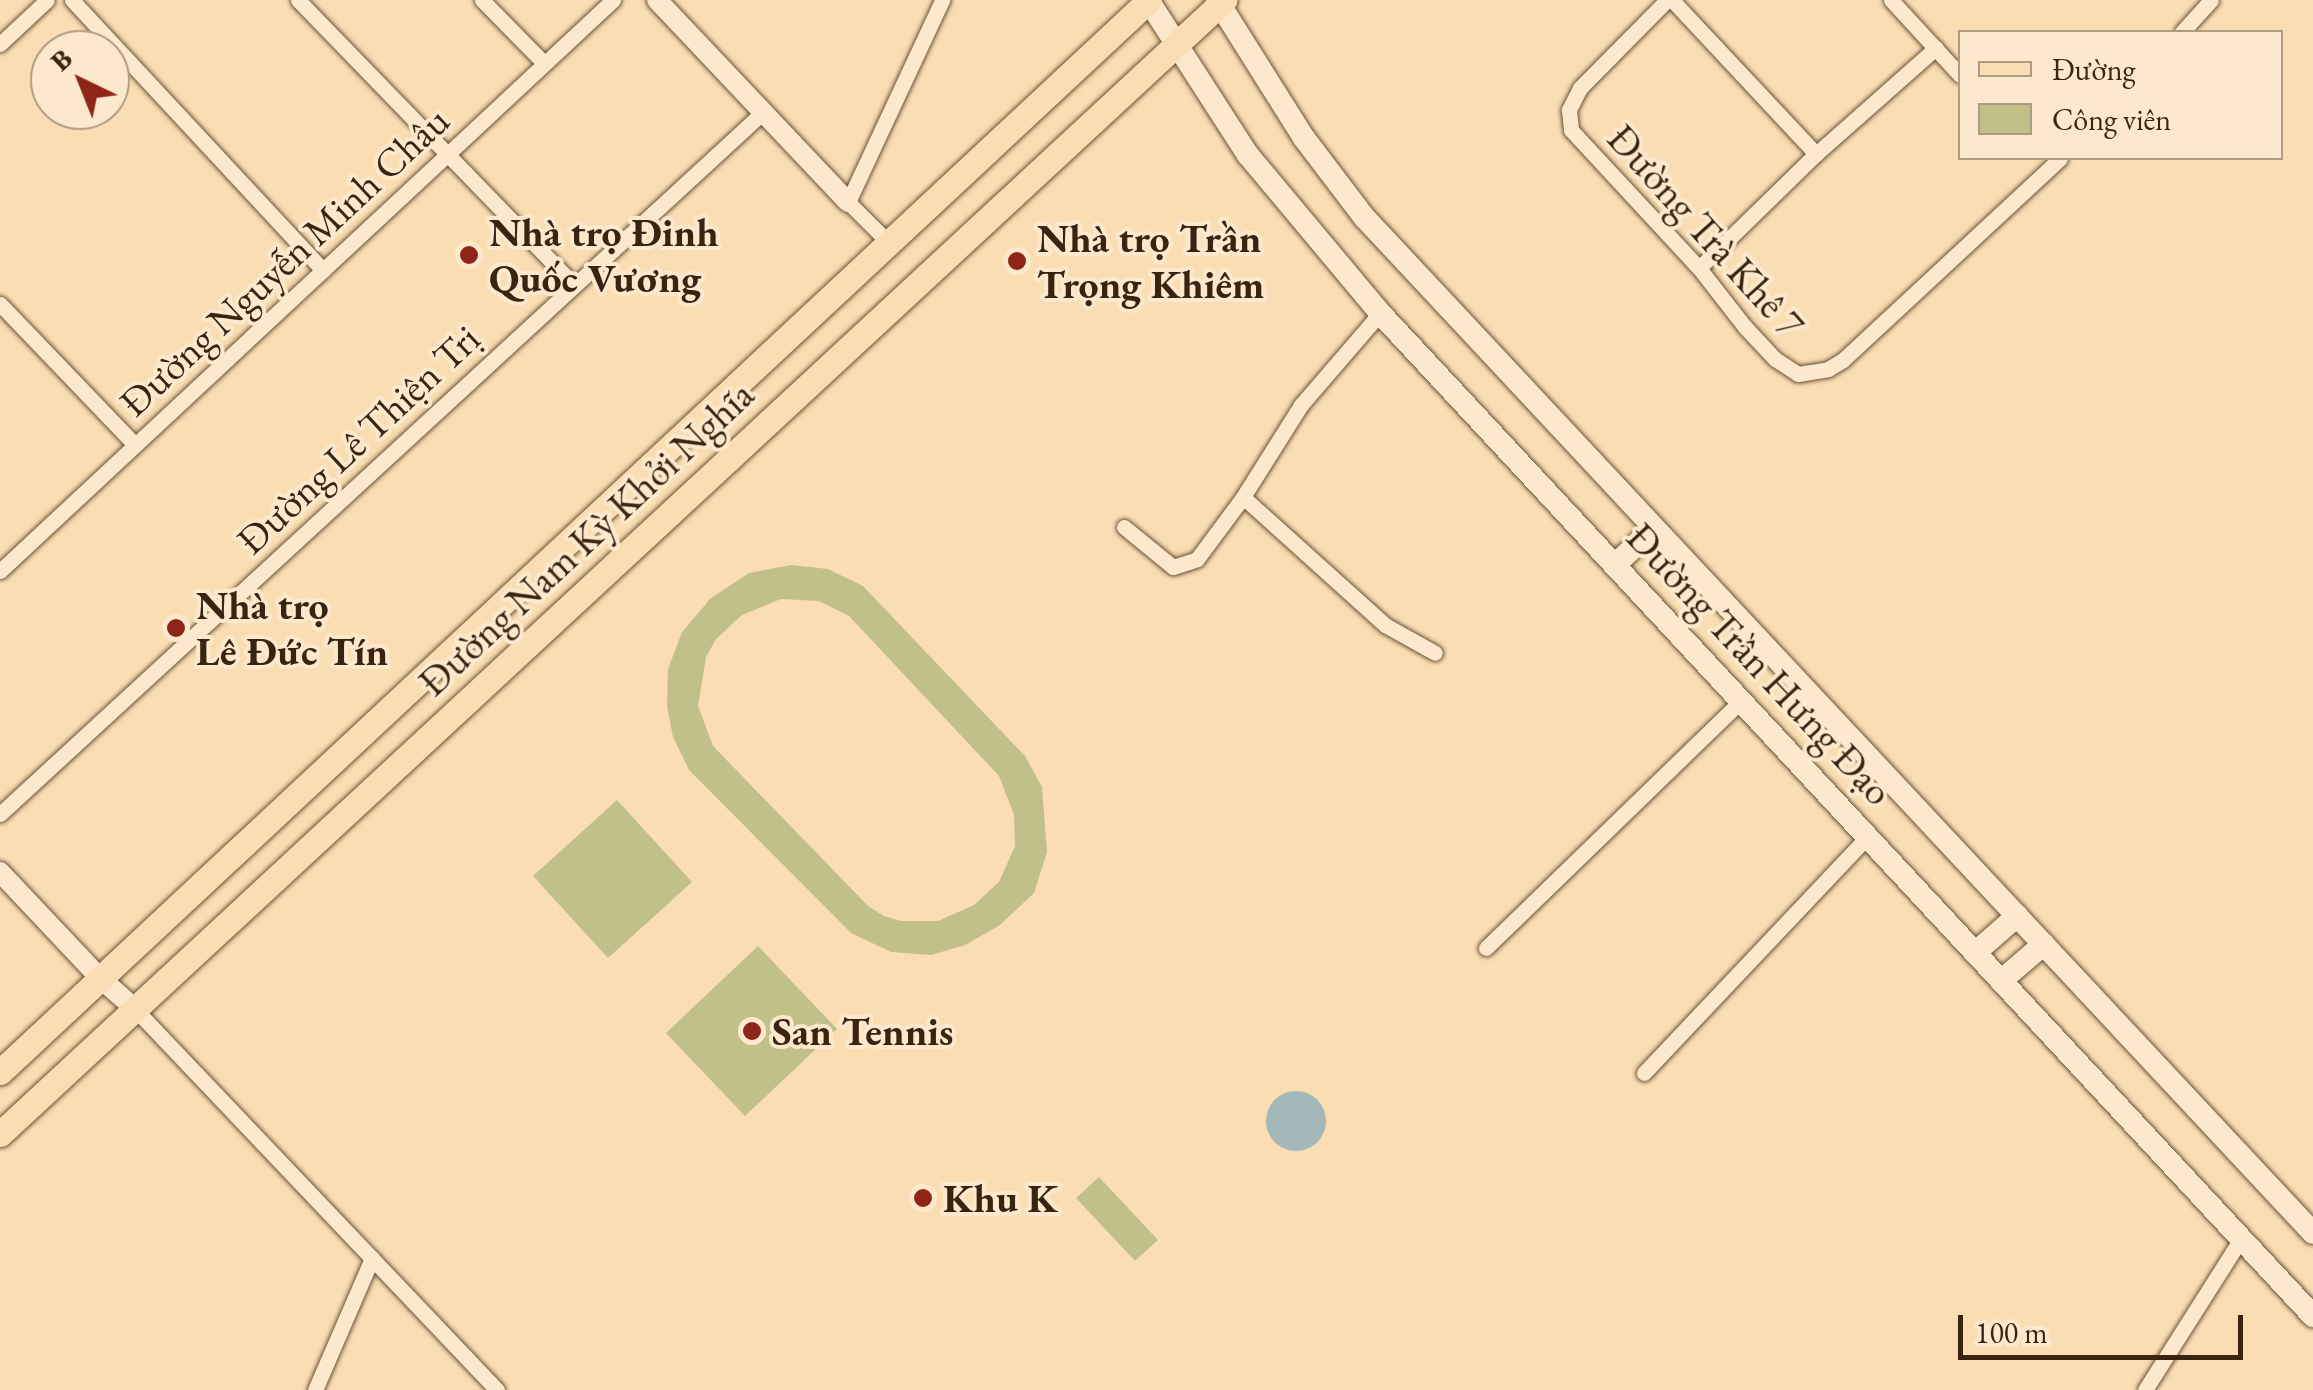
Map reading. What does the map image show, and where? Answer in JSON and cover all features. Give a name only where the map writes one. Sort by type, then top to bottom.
[{"type":"main road","name":"Đường Trần Hưng Đạo","points":[[1148,0],[1248,156],[1380,313],[2313,1316]]},
{"type":"main road","name":"Đường Nam Kỳ Khởi Nghĩa","points":[[0,1072],[1148,0]]},
{"type":"main road","name":"Đường Trần Hưng Đạo","points":[[1220,2],[1304,138],[1364,217],[2313,1233]]},
{"type":"main road","name":"Đường Nam Kỳ Khởi Nghĩa","points":[[0,1134],[1220,2]]},
{"type":"main road","points":[[1616,564],[1654,528]]},
{"type":"main road","points":[[1976,952],[2017,916]]},
{"type":"main road","points":[[2002,980],[2044,944]]},
{"type":"street","points":[[0,44],[47,0]]},
{"type":"street","points":[[72,0],[323,270]]},
{"type":"street","points":[[298,0],[574,284]]},
{"type":"street","points":[[482,0],[544,63]]},
{"type":"street","name":"Đường Nguyễn Minh Châu","points":[[0,571],[613,0]]},
{"type":"street","points":[[657,0],[890,244]]},
{"type":"street","points":[[1670,0],[1816,154]]},
{"type":"street","name":"Đường Trà Khê 7","points":[[1670,0],[1580,88],[1569,110],[1571,130],[1699,268],[1775,359],[1798,374],[1812,374],[1854,351],[2040,164]]},
{"type":"street","points":[[1892,0],[1958,73]]},
{"type":"street","points":[[2184,30],[2211,0]]},
{"type":"street","points":[[848,202],[936,2]]},
{"type":"street","points":[[1699,268],[1816,154],[1936,48]]},
{"type":"street","name":"Đường Lê Thiện Trị","points":[[0,814],[762,114]]},
{"type":"street","points":[[0,304],[135,445]]},
{"type":"street","points":[[1124,526],[1164,562],[1182,568],[1198,559],[1243,498],[1301,405],[1380,313]]},
{"type":"street","points":[[1243,498],[1385,625],[1435,653]]},
{"type":"street","points":[[1486,948],[1741,702]]},
{"type":"street","points":[[1644,1074],[1868,836]]},
{"type":"street","points":[[0,872],[498,1390]]},
{"type":"street","points":[[2144,1390],[2241,1239]]},
{"type":"street","points":[[314,1390],[372,1258]]},
{"type":"green space","points":[[791,565],[828,569],[863,586],[1025,756],[1042,787],[1047,852],[1034,893],[1000,925],[965,945],[931,955],[891,952],[851,933],[689,770],[673,737],[667,706],[668,669],[682,632],[711,598],[749,573]],"holes":[[[781,599],[819,601],[849,616],[999,776],[1014,815],[1015,846],[999,882],[974,905],[938,921],[901,921],[868,906],[713,746],[698,706],[706,657],[716,639],[742,615]]]},
{"type":"green space","points":[[617,800],[692,882],[608,958],[533,876]]},
{"type":"green space","name":"San Tennis","points":[[758,946],[837,1029],[745,1116],[666,1033]]},
{"type":"green space","points":[[1099,1177],[1158,1240],[1135,1261],[1076,1198]]},
{"type":"shaded area","points":[[1296,1091],[1317,1100],[1326,1121],[1317,1142],[1296,1151],[1275,1142],[1266,1121],[1275,1100]]},
{"type":"place","name":"Nhà trọ Đinh Quốc Vương","points":[[469,255]]},
{"type":"place","name":"Nhà trọ Trần Trọng Khiêm","points":[[1017,261]]},
{"type":"place","name":"Nhà trọ Lê Đức Tín","points":[[176,628]]},
{"type":"place","name":"San Tennis","points":[[752,1031]]},
{"type":"place","name":"Khu K","points":[[923,1198]]}]
